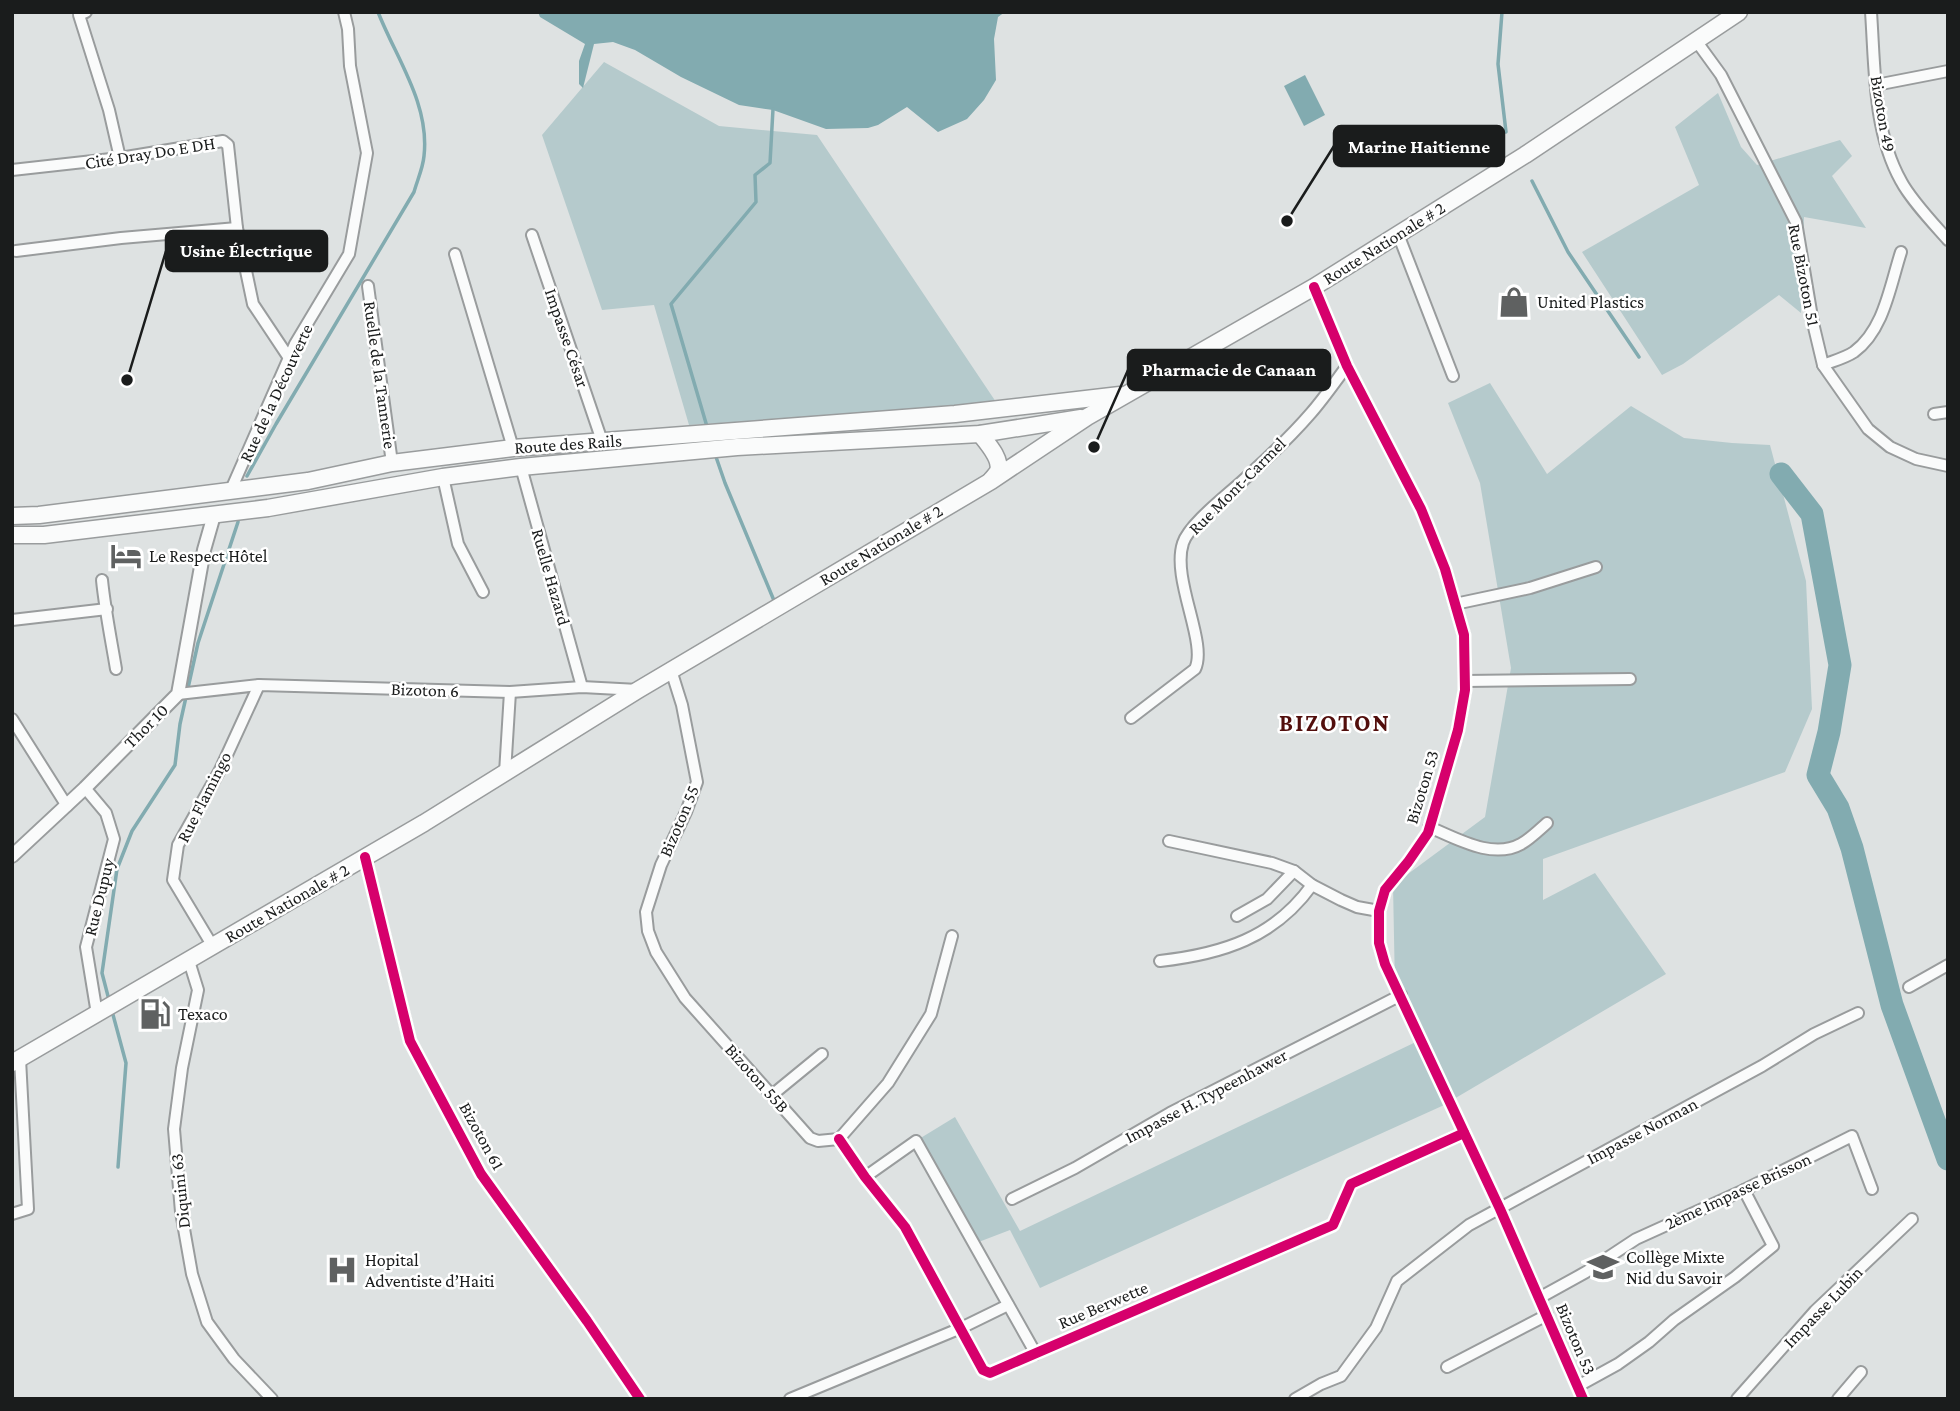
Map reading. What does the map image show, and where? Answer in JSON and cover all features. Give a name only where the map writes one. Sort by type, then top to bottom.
[{"type":"main road","name":"Route Nationale # 2","points":[[16,1061],[365,857],[671,670],[991,481],[1087,417],[1314,287],[1525,155],[1739,12]]},
{"type":"main road","name":"Route des Rails","points":[[12,535],[44,535],[268,508],[443,477],[520,467],[698,451],[734,439],[1126,395]]},
{"type":"main road","name":"Route des Rails","points":[[12,516],[230,492],[308,481],[392,463],[513,448],[693,434],[734,439],[981,434],[1087,417]]},
{"type":"main road","points":[[981,434],[998,463],[998,471],[991,481]]},
{"type":"street","points":[[86,12],[79,15],[109,110],[120,158]]},
{"type":"street","name":"Rue de la Découverte","points":[[230,492],[289,358],[349,254],[367,153],[350,66],[344,12]]},
{"type":"street","name":"Bizoton 49","points":[[1871,12],[1876,85],[1884,141],[1902,184],[1945,234]]},
{"type":"street","name":"Rue Bizoton 51","points":[[1697,42],[1721,75],[1796,222],[1812,323],[1823,365],[1868,429],[1890,447],[1916,459],[1948,466]]},
{"type":"street","points":[[1876,85],[1948,71]]},
{"type":"street","name":"Cité Dray Do E DH","points":[[12,170],[120,158],[226,142],[237,228],[253,304],[289,358]]},
{"type":"street","points":[[16,251],[121,237],[237,228]]},
{"type":"street","points":[[1398,234],[1453,376]]},
{"type":"street","name":"Impasse César","points":[[532,235],[602,442]]},
{"type":"street","points":[[1823,365],[1852,353],[1877,325],[1902,252]]},
{"type":"street","points":[[455,254],[513,448]]},
{"type":"street","name":"Ruelle de la Tannerie","points":[[368,286],[392,463]]},
{"type":"street","name":"Bizoton 53","points":[[1314,287],[1347,366],[1421,509],[1446,569],[1464,635],[1465,690],[1458,730],[1428,833],[1385,890],[1379,911],[1379,943],[1385,964],[1500,1209],[1583,1399]]},
{"type":"street","name":"Rue Mont-Carmel","points":[[1132,718],[1199,663],[1180,558],[1184,541],[1192,527],[1250,475],[1310,414],[1347,366]]},
{"type":"street","points":[[1934,414],[1948,412]]},
{"type":"street","name":"Ruelle Hazard","points":[[520,467],[582,687]]},
{"type":"street","points":[[443,477],[458,544],[483,592]]},
{"type":"street","name":"Thor 10","points":[[12,856],[67,806],[178,694],[204,550],[219,514]]},
{"type":"street","points":[[1455,604],[1530,588],[1596,567]]},
{"type":"street","points":[[102,580],[116,669]]},
{"type":"street","points":[[12,620],[107,609]]},
{"type":"street","name":"Bizoton 55","points":[[648,931],[646,912],[660,865],[686,812],[697,782],[682,705],[671,670]]},
{"type":"street","points":[[1465,681],[1630,680]]},
{"type":"street","name":"Bizoton 6","points":[[178,694],[258,685],[510,692],[582,687],[638,690]]},
{"type":"street","name":"Rue Flamingo","points":[[212,946],[173,880],[178,845],[219,770],[258,685]]},
{"type":"street","points":[[505,773],[510,692]]},
{"type":"street","points":[[12,719],[67,806]]},
{"type":"street","name":"Rue Dupuy","points":[[85,788],[106,813],[114,839],[86,947],[96,1014]]},
{"type":"street","points":[[1429,827],[1489,850],[1502,851],[1520,845],[1547,823]]},
{"type":"street","points":[[1169,841],[1272,863],[1294,871],[1312,885],[1357,907],[1379,911]]},
{"type":"street","name":"Bizoton 61","points":[[365,857],[410,1041],[481,1174],[603,1343],[640,1399]]},
{"type":"street","points":[[1237,916],[1267,899],[1294,871]]},
{"type":"street","points":[[1160,961],[1194,957],[1240,943],[1264,931],[1300,901],[1312,885]]},
{"type":"street","name":"Bizoton 55B","points":[[648,931],[656,953],[685,998],[814,1141],[839,1139]]},
{"type":"street","points":[[839,1139],[888,1083],[931,1014],[952,936]]},
{"type":"street","name":"Diquini 63","points":[[189,961],[198,990],[182,1068],[174,1129],[183,1224],[192,1273],[207,1322],[234,1359],[272,1399]]},
{"type":"street","points":[[1909,987],[1948,965]]},
{"type":"street","name":"Impasse H. Typeenhawer","points":[[1012,1199],[1075,1168],[1170,1113],[1401,995]]},
{"type":"street","name":"Impasse Norman","points":[[1295,1399],[1341,1376],[1376,1328],[1397,1281],[1469,1225],[1762,1066],[1814,1034],[1858,1013]]},
{"type":"street","points":[[772,1095],[822,1054]]},
{"type":"street","points":[[12,1214],[28,1209],[16,1061]]},
{"type":"street","name":"Rue Berwette","points":[[839,1139],[905,1227],[986,1373],[990,1373],[1333,1225],[1350,1184],[1464,1133]]},
{"type":"street","name":"2ème Impasse Brisson","points":[[1539,1298],[1586,1272],[1636,1239],[1744,1190],[1852,1136],[1872,1189]]},
{"type":"street","points":[[865,1177],[916,1141],[1036,1354]]},
{"type":"street","points":[[1577,1386],[1628,1357],[1773,1246],[1744,1190]]},
{"type":"street","name":"Impasse Lubin","points":[[1737,1399],[1815,1311],[1912,1219]]},
{"type":"street","points":[[790,1399],[1008,1306]]},
{"type":"street","points":[[1447,1367],[1547,1315]]},
{"type":"street","points":[[1838,1399],[1861,1372]]},
{"type":"shaded area","points":[[604,62],[719,126],[817,135],[998,405],[689,425],[654,305],[602,310],[542,135]]},
{"type":"shaded area","points":[[1718,93],[1741,147],[1757,165],[1840,140],[1852,156],[1832,176],[1866,228],[1804,217],[1801,313],[1779,295],[1683,364],[1662,375],[1582,252],[1699,185],[1675,127]]},
{"type":"shaded area","points":[[1490,383],[1547,474],[1631,406],[1684,438],[1770,445],[1806,581],[1812,709],[1785,772],[1543,859],[1543,900],[1595,873],[1666,974],[1442,1106],[1040,1288],[1010,1230],[976,1243],[919,1139],[955,1117],[1020,1231],[1420,1040],[1395,988],[1393,885],[1485,817],[1511,668],[1480,483],[1448,403]]},
{"type":"water","points":[[538,12],[1005,12],[998,17],[994,39],[996,80],[984,100],[967,119],[938,132],[907,107],[868,128],[826,129],[773,110],[739,105],[681,77],[635,50],[613,42],[594,44],[583,88],[579,84],[579,61],[585,44],[540,17]]},
{"type":"water","points":[[1305,75],[1325,115],[1304,126],[1284,86]]},
{"type":"waterway","points":[[247,476],[414,192],[421,170],[424,156],[422,118],[410,82],[378,12]]},
{"type":"waterway","points":[[1502,12],[1498,64],[1506,132]]},
{"type":"waterway","points":[[708,430],[671,304],[756,202],[755,175],[770,163],[773,109]]},
{"type":"waterway","points":[[1532,181],[1568,252],[1639,357]]},
{"type":"waterway","points":[[715,454],[775,603]]},
{"type":"waterway","points":[[1781,474],[1812,514],[1840,665],[1829,732],[1818,775],[1838,808],[1852,848],[1892,1005],[1948,1159]]},
{"type":"waterway","points":[[109,1000],[102,973],[117,869],[132,831],[175,765],[180,724],[198,643],[238,522]]},
{"type":"waterway","points":[[112,1011],[126,1063],[118,1167]]},
{"type":"cycle path","points":[[1314,287],[1347,366],[1421,509],[1445,569],[1464,635],[1465,690],[1458,730],[1428,833],[1385,890],[1379,911],[1379,943],[1385,964],[1500,1209],[1583,1399]]},
{"type":"cycle path","points":[[365,857],[410,1041],[481,1174],[640,1399]]},
{"type":"cycle path","points":[[839,1139],[905,1227],[983,1370],[990,1373],[1333,1225],[1351,1184],[1464,1133]]},
{"type":"place","name":"Marine Haitienne","points":[[1287,221]]},
{"type":"place","name":"United Plastics","points":[[1514,302]]},
{"type":"place","name":"Usine Électrique","points":[[127,380]]},
{"type":"place","name":"Pharmacie de Canaan","points":[[1094,447]]},
{"type":"place","name":"Le Respect Hôtel","points":[[126,556]]},
{"type":"place","name":"Texaco","points":[[155,1014]]},
{"type":"place","name":"Collège Mixte Nid du Savoir","points":[[1603,1267]]},
{"type":"place","name":"Hopital Adventiste d’Haiti","points":[[342,1270]]},
{"type":"district","name":"BIZOTON","points":[[1335,722]]}]
